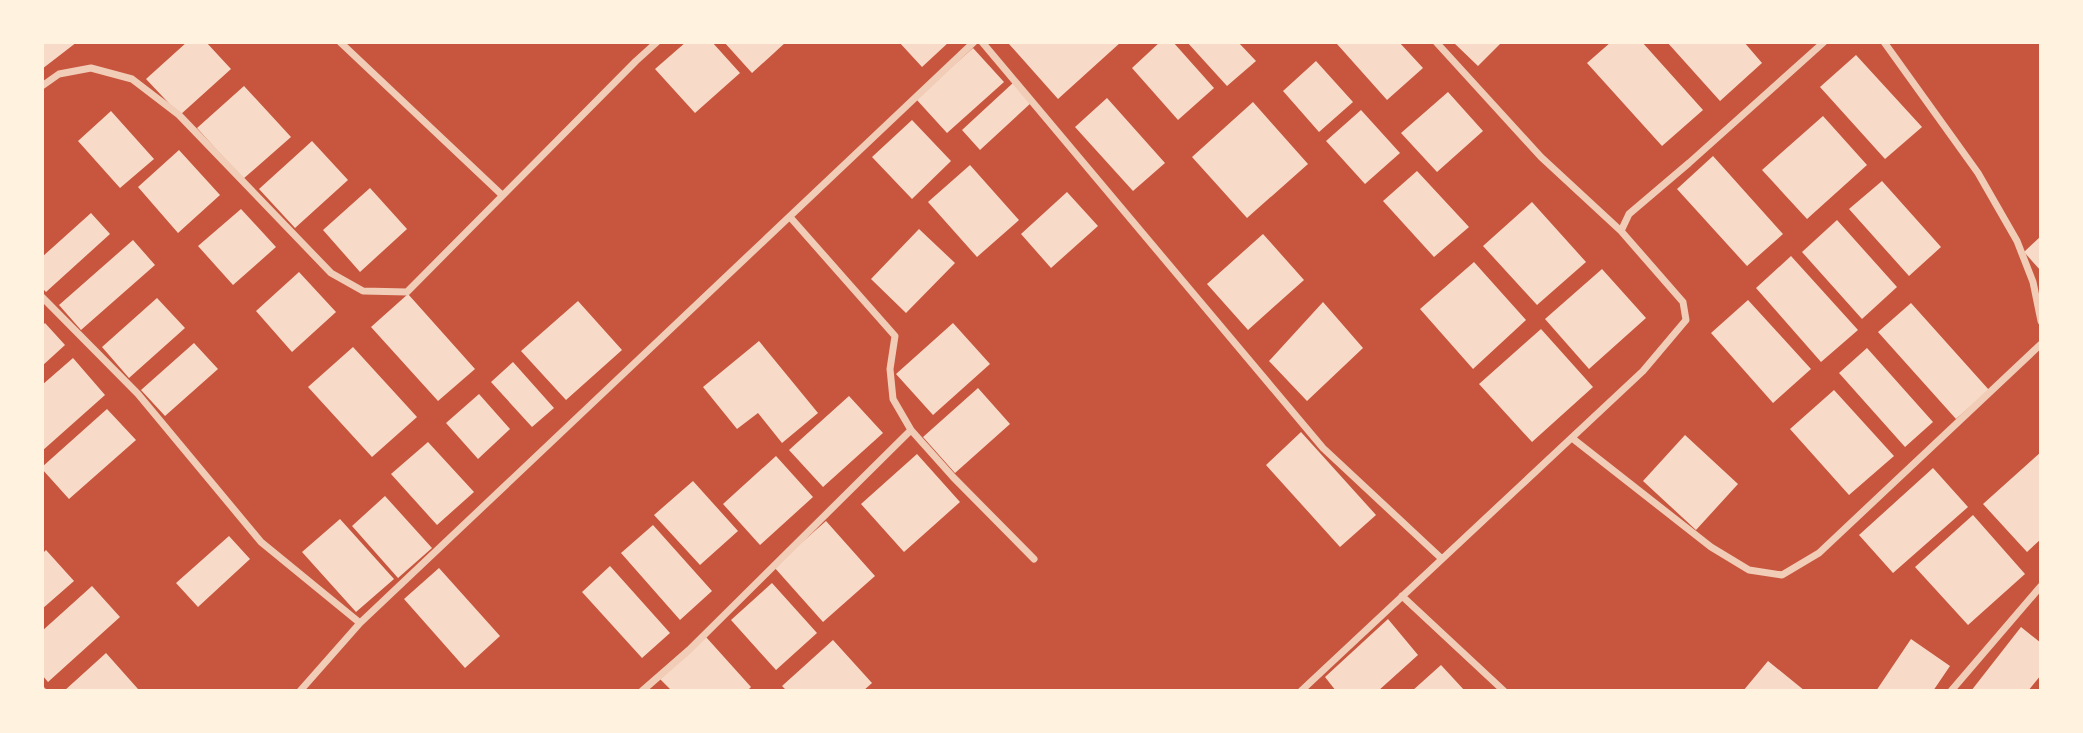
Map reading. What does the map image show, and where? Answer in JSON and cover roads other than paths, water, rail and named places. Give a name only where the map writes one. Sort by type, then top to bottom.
[{"type":"street","points":[[340,42],[502,195]]},
{"type":"street","points":[[42,86],[59,74],[91,68],[132,79],[179,115],[331,273],[363,291],[407,292],[657,42]]},
{"type":"street","points":[[300,691],[360,623],[974,42]]},
{"type":"street","points":[[982,42],[1323,448],[1442,559]]},
{"type":"street","points":[[1301,691],[1643,371],[1686,320],[1684,303],[1621,231],[1541,156],[1436,42]]},
{"type":"street","points":[[1621,231],[1629,214],[1824,42]]},
{"type":"street","points":[[1884,42],[1978,173],[2018,241],[2033,282],[2041,321]]},
{"type":"street","points":[[790,217],[895,336],[890,369],[893,399],[911,430],[1034,559]]},
{"type":"street","points":[[42,297],[138,394],[261,542],[360,623]]},
{"type":"street","points":[[1572,438],[1711,547],[1749,570],[1782,575],[1819,553],[2041,344]]},
{"type":"street","points":[[642,691],[698,640],[911,430]]},
{"type":"street","points":[[1951,691],[2041,586]]},
{"type":"street","points":[[1402,596],[1504,691]]}]
